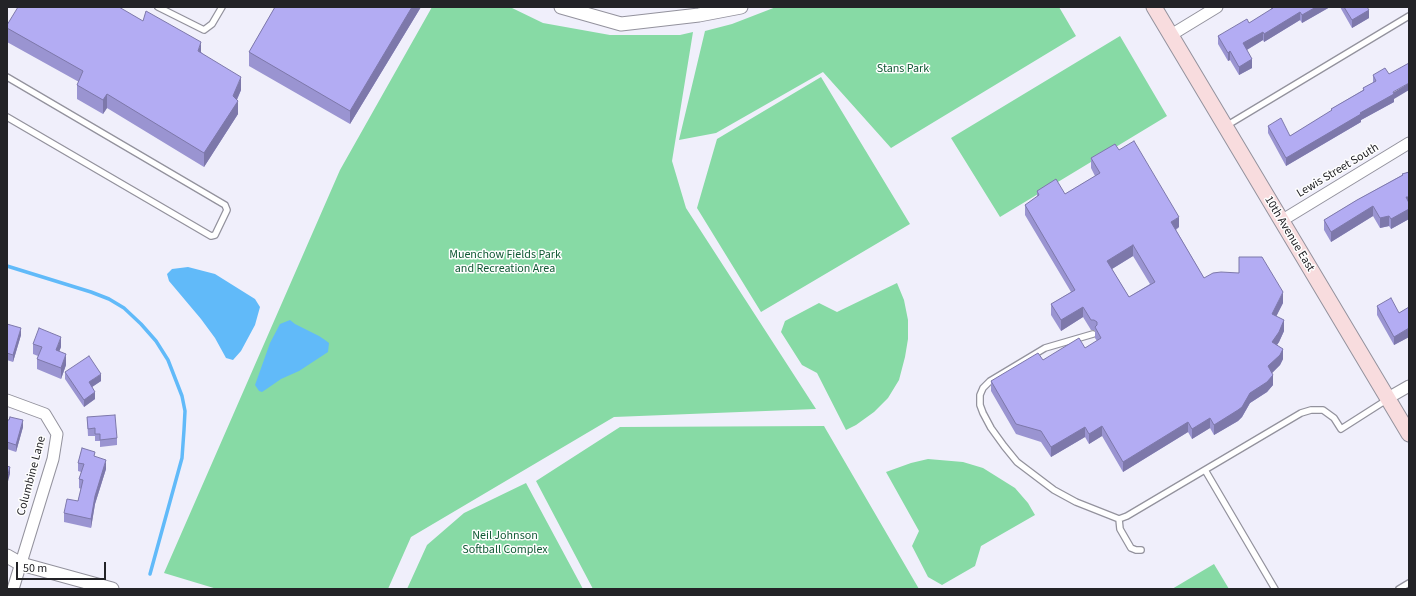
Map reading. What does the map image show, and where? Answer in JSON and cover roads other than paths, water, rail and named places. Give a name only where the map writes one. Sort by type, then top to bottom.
[{"type":"main road","name":"10th Avenue East","points":[[1154,7],[1409,434]]},
{"type":"street","points":[[561,7],[621,24],[699,15],[741,7]]},
{"type":"street","points":[[1170,35],[1217,7]]},
{"type":"street","name":"Lewis Street South","points":[[1281,221],[1409,143]]},
{"type":"street","points":[[1388,398],[1409,386]]},
{"type":"street","name":"Columbine Lane","points":[[7,400],[45,414],[57,434],[53,459],[13,589]]},
{"type":"street","points":[[7,556],[21,564],[112,589]]},
{"type":"lane","points":[[158,7],[204,30],[212,24],[222,7]]},
{"type":"lane","points":[[1226,127],[1409,16]]},
{"type":"lane","points":[[7,77],[225,205],[227,210],[215,235],[211,236],[7,117]]},
{"type":"lane","points":[[1093,334],[1045,348],[990,381],[983,388],[980,395],[980,405],[983,414],[992,428],[1017,462],[1054,490],[1076,502],[1119,519],[1128,516],[1302,413],[1311,410],[1323,410],[1334,418],[1340,429],[1388,398]]},
{"type":"lane","points":[[1205,470],[1275,589]]},
{"type":"lane","points":[[1119,519],[1120,529],[1131,548],[1141,550]]},
{"type":"lane","points":[[1399,589],[1409,583]]},
{"type":"water","points":[[188,267],[215,274],[255,299],[260,307],[255,325],[241,351],[233,360],[226,358],[215,338],[201,319],[169,281],[167,274],[172,269]]},
{"type":"water","points":[[290,320],[329,343],[328,352],[299,371],[281,379],[262,392],[259,391],[255,385],[270,343],[280,324]]},
{"type":"waterway","points":[[7,266],[109,299],[124,308],[141,324],[156,341],[168,360],[182,396],[185,411],[182,458],[150,574]]},
{"type":"park label","name":"Stans Park","points":[[903,69]]},
{"type":"park label","name":"Muenchow Fields Park and Recreation Area","points":[[505,262]]},
{"type":"park label","name":"Neil Johnson Softball Complex","points":[[505,543]]}]
